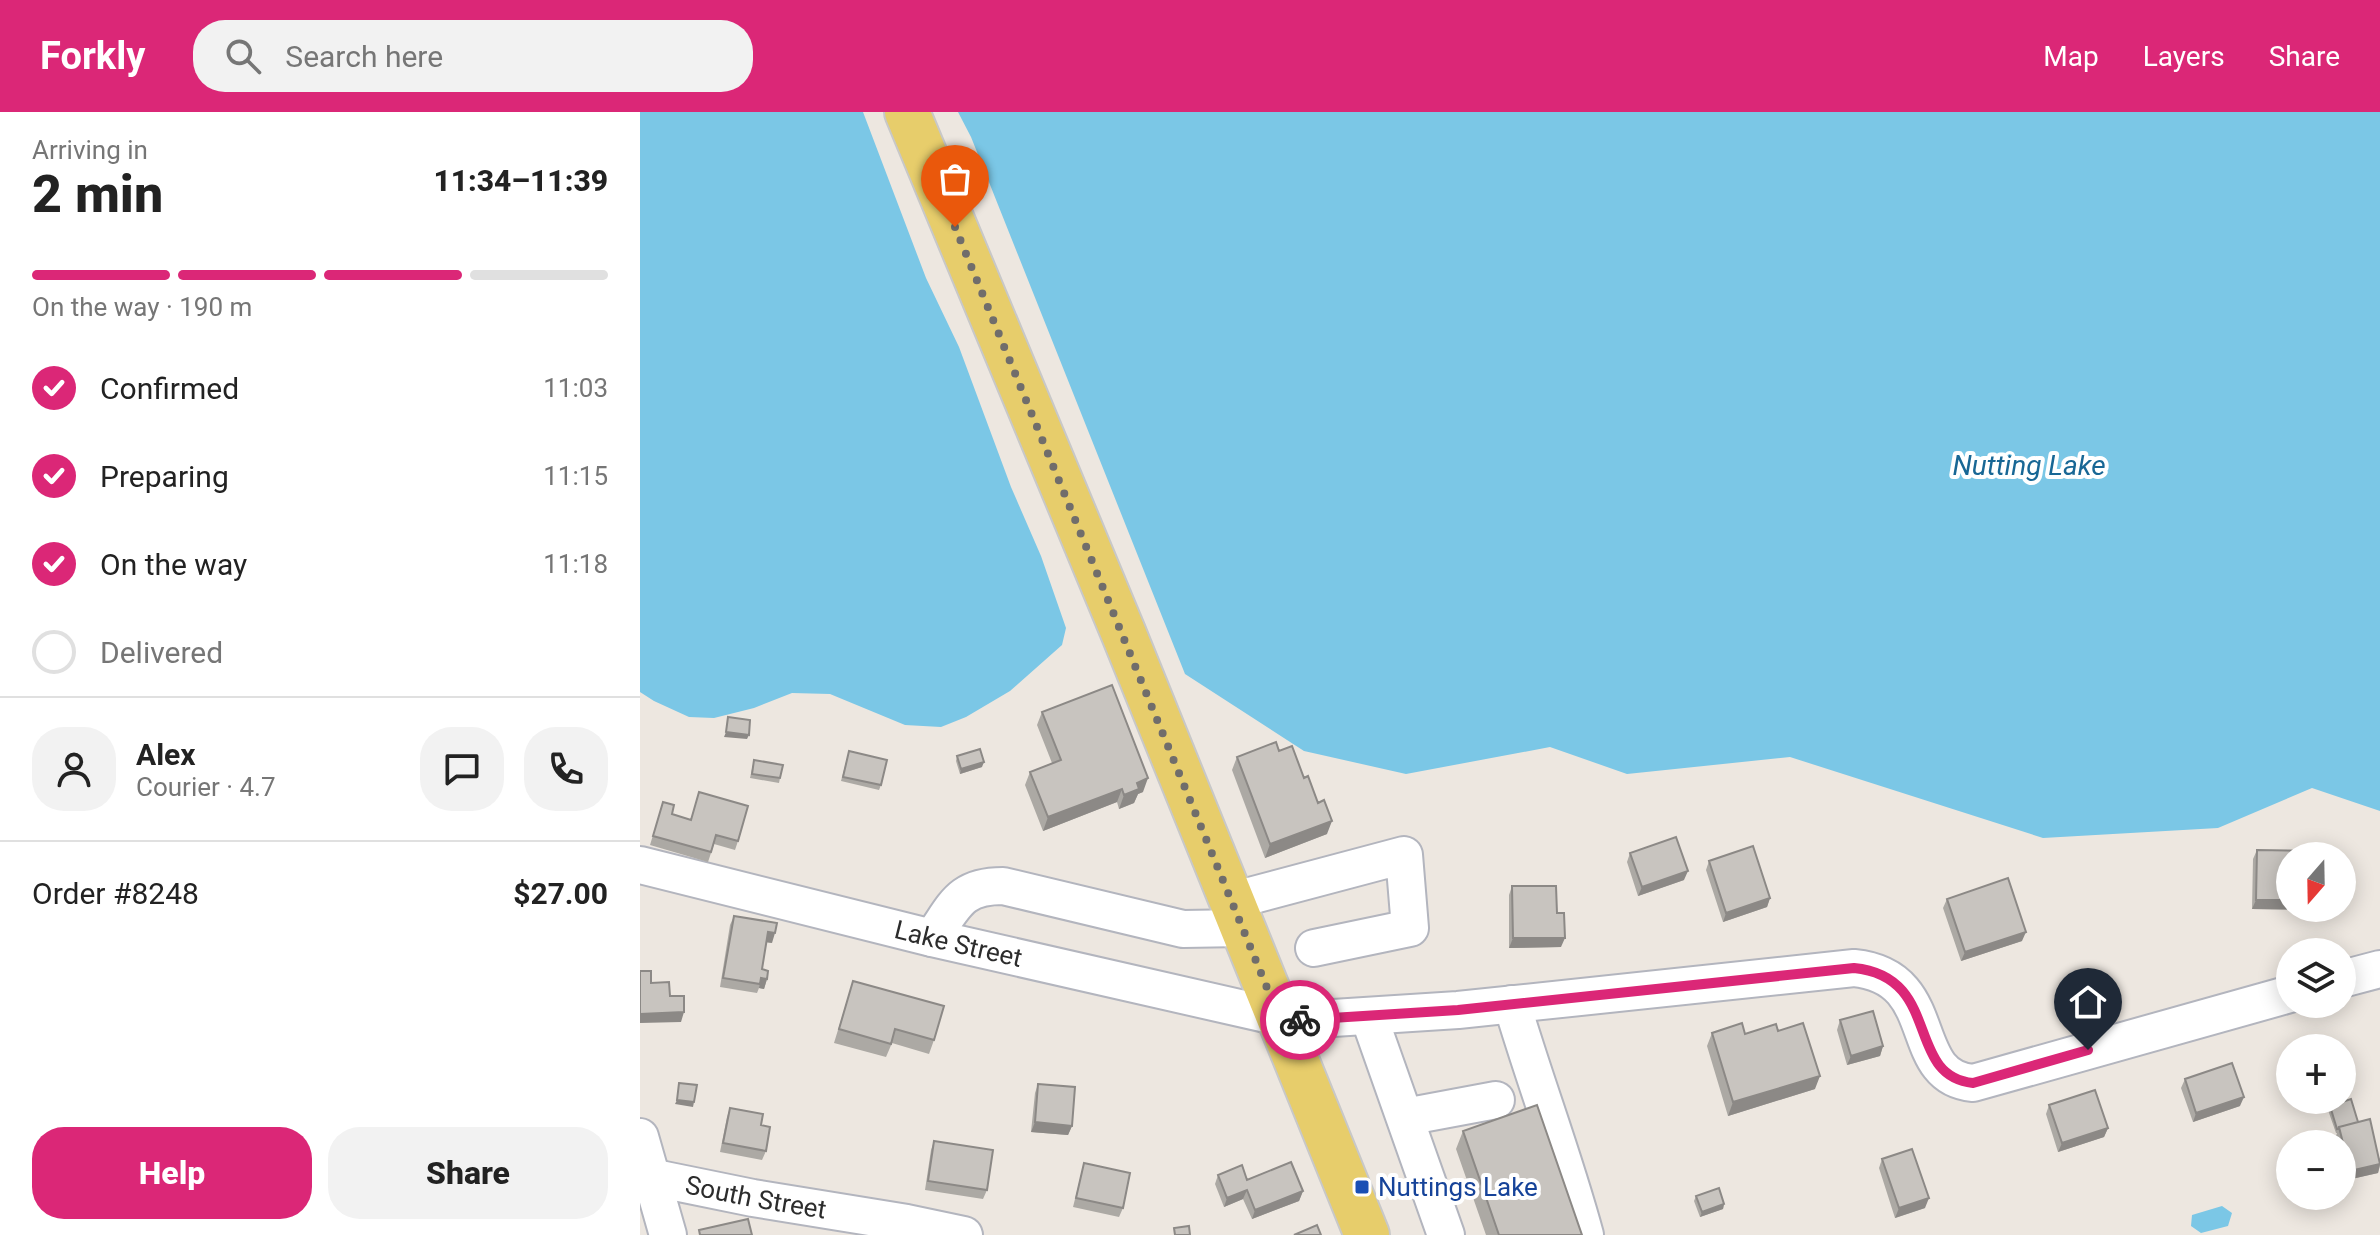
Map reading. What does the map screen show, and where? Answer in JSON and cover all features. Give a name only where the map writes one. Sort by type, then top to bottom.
[{"type":"main road","points":[[907,112],[1123,632],[1367,1235]]},
{"type":"street","points":[[932,938],[966,892],[986,886],[1003,886],[1183,929],[1237,915],[1404,855],[1410,928],[1314,948]]},
{"type":"street","name":"Lake Street","points":[[640,865],[932,938],[1279,1017],[1322,1020],[1369,1017],[1854,968],[1870,970],[1887,976],[1902,988],[1914,1006],[1937,1065],[1958,1081],[1973,1083],[2276,998]]},
{"type":"street","points":[[2356,975],[2380,969]]},
{"type":"street","points":[[1512,1004],[1535,1083],[1568,1173],[1585,1235]]},
{"type":"street","points":[[1369,1017],[1446,1235]]},
{"type":"street","points":[[1405,1117],[1496,1100]]},
{"type":"street","points":[[640,1137],[646,1176],[668,1235]]},
{"type":"street","name":"South Street","points":[[646,1176],[964,1235]]},
{"type":"water","points":[[640,112],[863,112],[926,278],[959,347],[1066,628],[1062,645],[1010,691],[966,717],[941,727],[905,725],[830,694],[792,693],[754,708],[714,718],[689,717],[640,692]]},
{"type":"water","name":"Nutting Lake","points":[[958,112],[2380,112],[2380,811],[2312,788],[2218,828],[2043,838],[1790,757],[1627,774],[1550,747],[1406,774],[1304,751],[1185,674],[971,137]]},
{"type":"water","points":[[2222,1206],[2232,1213],[2228,1226],[2201,1233],[2191,1226],[2192,1215]]},
{"type":"building","points":[[1112,685],[1148,778],[1137,783],[1139,789],[1124,795],[1122,789],[1048,817],[1030,772],[1061,760],[1042,712]]},
{"type":"building","points":[[728,717],[750,720],[749,735],[726,732]]},
{"type":"building","points":[[1276,742],[1279,751],[1292,746],[1304,778],[1308,776],[1318,803],[1324,800],[1332,821],[1270,844],[1237,757]]},
{"type":"building","points":[[980,749],[984,762],[961,769],[957,756]]},
{"type":"building","points":[[849,751],[887,760],[881,785],[843,777]]},
{"type":"building","points":[[754,760],[783,765],[780,778],[752,774]]},
{"type":"building","points":[[699,792],[748,806],[738,841],[716,835],[711,852],[653,836],[663,802],[674,805],[672,814],[691,820]]},
{"type":"building","points":[[1676,837],[1688,871],[1642,887],[1630,853]]},
{"type":"building","points":[[1753,846],[1770,898],[1726,913],[1709,861]]},
{"type":"building","points":[[2257,850],[2276,850],[2276,900],[2256,900]]},
{"type":"building","points":[[2008,878],[2026,932],[1965,952],[1947,899]]},
{"type":"building","points":[[1512,886],[1556,886],[1557,913],[1564,913],[1565,938],[1513,938]]},
{"type":"building","points":[[734,916],[777,923],[775,933],[768,932],[762,969],[768,971],[767,979],[761,978],[760,984],[723,978]]},
{"type":"building","points":[[640,971],[651,971],[651,983],[669,982],[670,996],[684,996],[684,1012],[640,1014]]},
{"type":"building","points":[[853,981],[944,1006],[934,1040],[895,1029],[891,1044],[839,1029]]},
{"type":"building","points":[[1873,1011],[1883,1046],[1851,1056],[1840,1020]]},
{"type":"building","points":[[1742,1023],[1745,1034],[1776,1024],[1778,1031],[1803,1023],[1820,1076],[1733,1102],[1712,1033]]},
{"type":"building","points":[[2232,1063],[2244,1097],[2196,1113],[2185,1079]]},
{"type":"building","points":[[679,1083],[697,1085],[694,1102],[677,1100]]},
{"type":"building","points":[[1038,1084],[1075,1087],[1072,1126],[1035,1122]]},
{"type":"building","points":[[2095,1090],[2108,1128],[2062,1143],[2049,1105]]},
{"type":"building","points":[[1537,1105],[1582,1235],[1499,1235],[1463,1131]]},
{"type":"building","points":[[730,1108],[763,1114],[761,1125],[770,1127],[766,1151],[723,1143]]},
{"type":"building","points":[[2332,1114],[2356,1114],[2358,1122],[2337,1129]]},
{"type":"building","points":[[2370,1119],[2380,1164],[2356,1170],[2356,1130],[2340,1130],[2339,1127]]},
{"type":"building","points":[[934,1141],[993,1150],[987,1190],[928,1181]]},
{"type":"building","points":[[1912,1149],[1929,1198],[1899,1208],[1882,1159]]},
{"type":"building","points":[[1291,1162],[1303,1191],[1255,1210],[1247,1190],[1227,1198],[1218,1175],[1242,1165],[1247,1180]]},
{"type":"building","points":[[1084,1163],[1130,1173],[1123,1208],[1076,1198]]},
{"type":"building","points":[[1719,1188],[1724,1204],[1702,1212],[1696,1196]]},
{"type":"building","points":[[748,1219],[752,1235],[700,1235],[699,1230]]},
{"type":"building","points":[[1317,1225],[1321,1235],[1294,1235]]},
{"type":"building","points":[[1189,1226],[1190,1235],[1175,1235],[1174,1228]]},
{"type":"way so far","points":[[955,227],[1279,1017],[1300,1020]]},
{"type":"place","name":"Nuttings Lake","points":[[1362,1187]]},
{"type":"route","points":[[1300,1020],[1458,1010],[1854,968],[1887,976],[1902,988],[1914,1006],[1937,1065],[1958,1081],[1973,1083],[2088,1050]]}]
